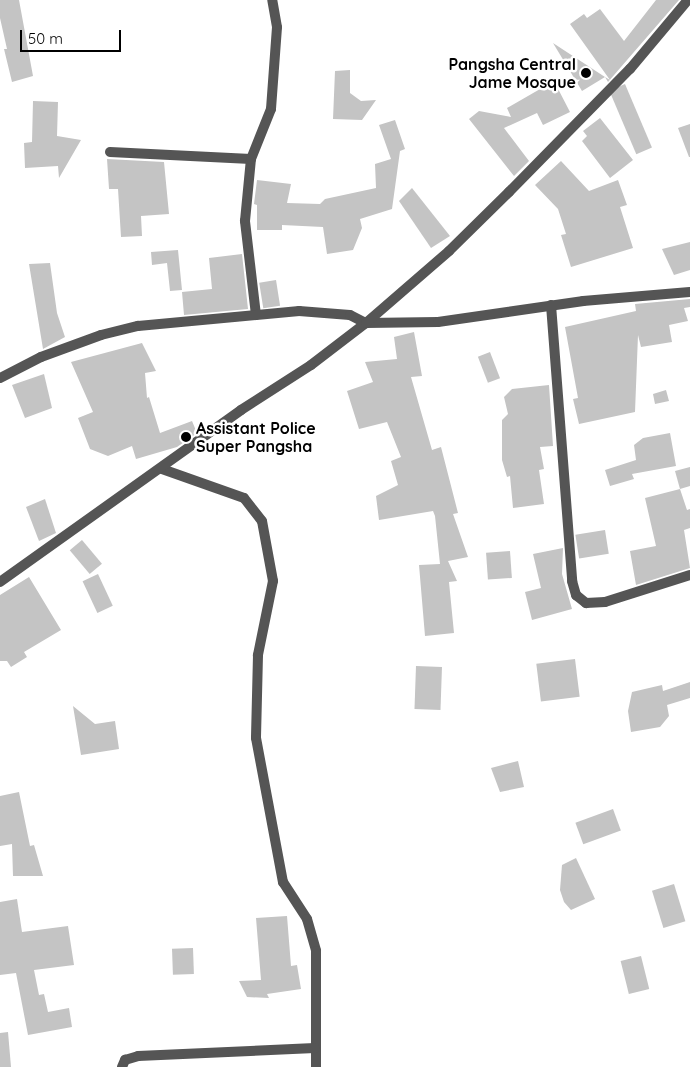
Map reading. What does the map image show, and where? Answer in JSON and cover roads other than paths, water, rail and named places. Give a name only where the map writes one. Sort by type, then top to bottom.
[{"type":"street","points":[[256,315],[245,221],[251,159],[271,109],[277,28],[272,0]]},
{"type":"street","points":[[0,582],[366,323],[449,251],[508,192],[630,69],[688,0]]},
{"type":"street","points":[[110,152],[251,159]]},
{"type":"street","points":[[0,378],[50,354],[100,335],[138,326],[256,315],[332,312],[350,315],[366,323],[438,322],[551,306],[690,292]]},
{"type":"street","points":[[551,306],[572,581],[576,595],[586,603],[606,602],[690,575]]},
{"type":"street","points":[[162,469],[244,498],[262,521],[273,581],[258,655],[256,738],[283,882],[307,919],[316,951],[316,1067]]},
{"type":"street","points":[[122,1067],[125,1060],[138,1056],[315,1048]]},
{"type":"place","name":"Pangsha Central Jame Mosque","points":[[586,73]]},
{"type":"place","name":"Assistant Police Super Pangsha","points":[[186,437]]}]
